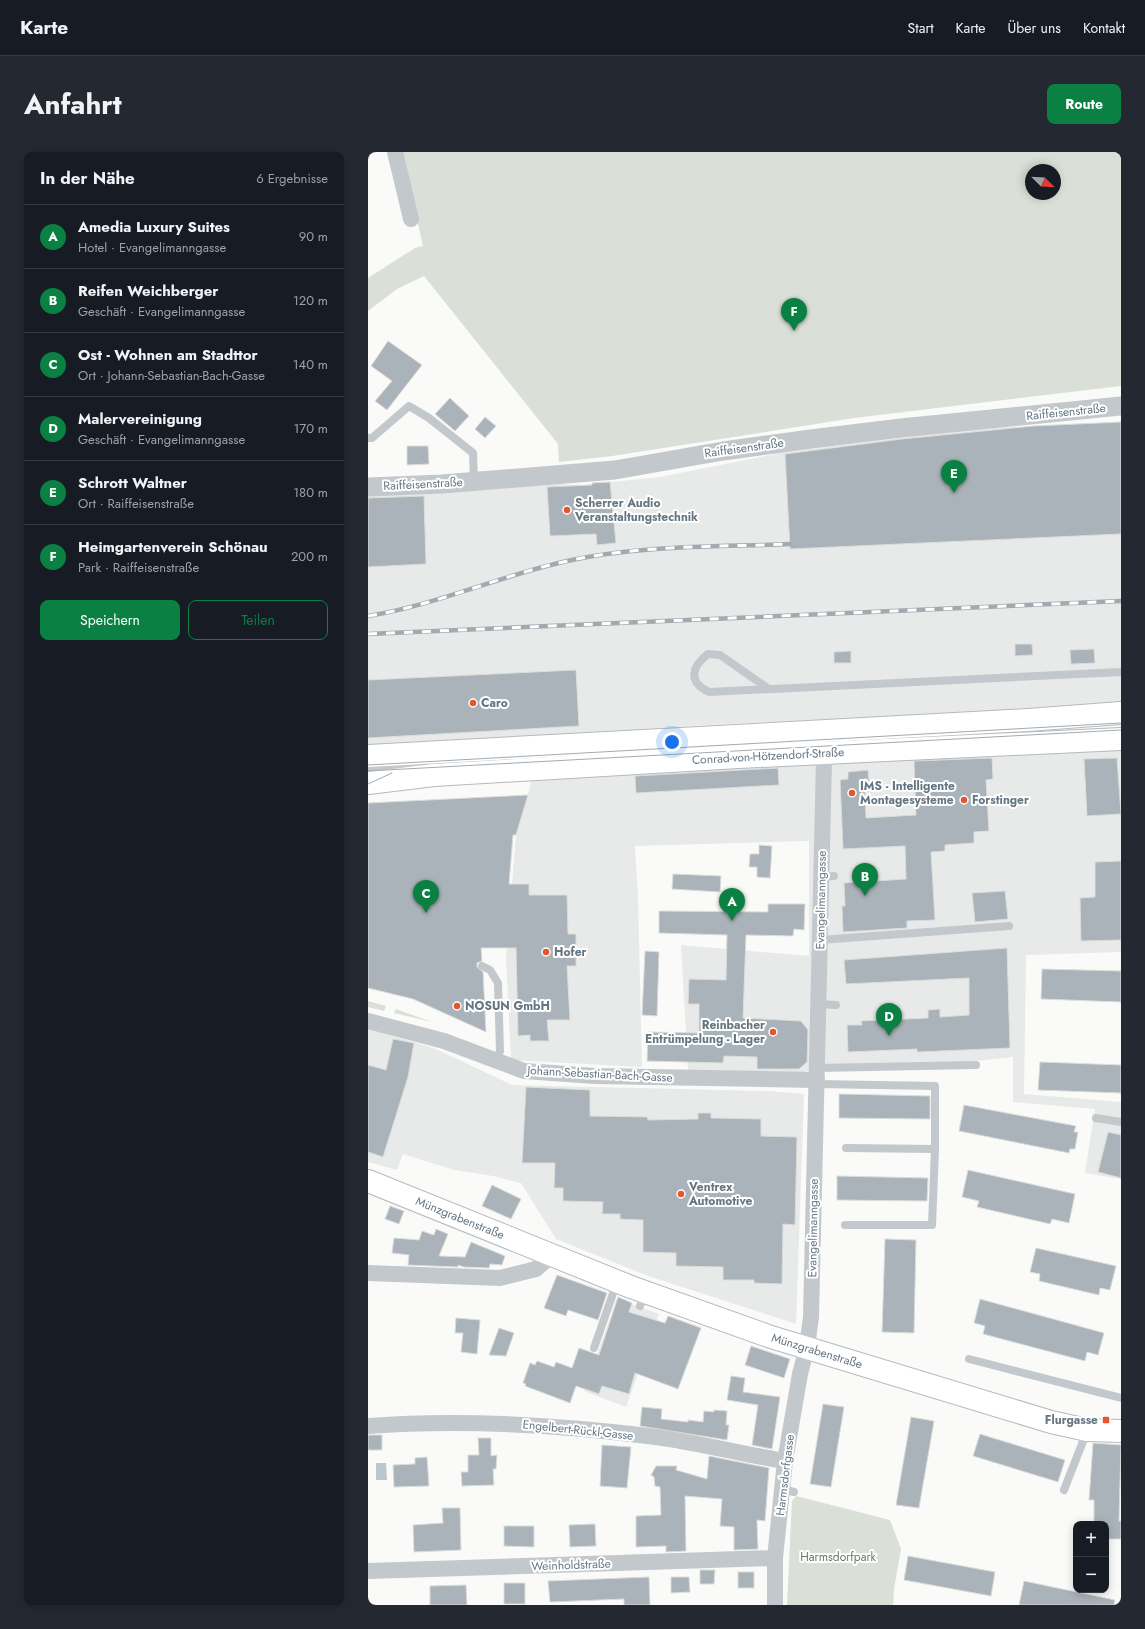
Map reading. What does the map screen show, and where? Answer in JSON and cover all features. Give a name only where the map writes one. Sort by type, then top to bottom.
[{"type":"main road","name":"Conrad-von-Hötzendorf-Straße","points":[[368,756],[823,742],[1113,727]]},
{"type":"main road","name":"Conrad-von-Hötzendorf-Straße","points":[[368,783],[434,775],[823,742]]},
{"type":"main road","name":"Münzgrabenstraße","points":[[368,1181],[618,1282],[642,1299],[1043,1420],[1087,1430],[1121,1432]]},
{"type":"street","points":[[394,152],[411,219]]},
{"type":"street","name":"Raiffeisenstraße","points":[[368,487],[474,481],[615,470],[723,451],[812,439],[901,428],[1121,406]]},
{"type":"street","name":"Evangelimanngasse","points":[[807,1348],[811,1317],[820,940],[828,876],[823,742]]},
{"type":"street","name":"Johann-Sebastian-Bach-Gasse","points":[[368,1021],[444,1041],[524,1071],[595,1076],[817,1077]]},
{"type":"street","points":[[368,1273],[500,1278],[536,1269],[552,1255]]},
{"type":"street","name":"Harmsdorfgasse","points":[[775,1605],[775,1558],[788,1490],[785,1461],[800,1374],[807,1348]]},
{"type":"street","name":"Engelbert-Rückl-Gasse","points":[[368,1426],[397,1424],[525,1424],[657,1438],[785,1461]]},
{"type":"street","name":"Weinholdstraße","points":[[368,1571],[775,1558]]},
{"type":"lane","points":[[368,438],[372,438],[409,406],[428,418],[473,453],[474,481]]},
{"type":"lane","points":[[769,689],[720,655],[708,654],[698,662],[694,675],[699,688],[708,692],[1121,672]]},
{"type":"lane","points":[[368,768],[414,765],[434,775]]},
{"type":"lane","points":[[820,940],[1009,926]]},
{"type":"lane","points":[[482,966],[490,970],[498,983],[500,1051],[496,1061]]},
{"type":"lane","points":[[818,1004],[836,1005]]},
{"type":"lane","points":[[817,1077],[976,1065]]},
{"type":"lane","points":[[817,1077],[934,1085],[935,1087],[935,1149],[932,1225],[845,1225]]},
{"type":"lane","points":[[1096,1118],[1121,1122]]},
{"type":"lane","points":[[846,1148],[935,1149]]},
{"type":"lane","points":[[594,1348],[618,1282]]},
{"type":"lane","points":[[969,1359],[1121,1398]]},
{"type":"lane","points":[[1064,1490],[1087,1430]]},
{"type":"shaded area","points":[[1121,422],[1121,706],[689,726],[593,733],[368,745],[368,494],[547,484],[583,485],[660,477],[785,452],[971,429]]},
{"type":"shaded area","points":[[1121,748],[1121,952],[1026,955],[1024,1094],[1121,1102],[1121,1179],[1085,1173],[1095,1109],[1013,1102],[1013,1057],[939,1065],[817,1068],[801,1073],[688,1070],[681,945],[809,956],[809,841],[635,846],[638,898],[642,1067],[511,1060],[506,958],[516,836],[532,780],[795,762]]},
{"type":"shaded area","name":"Ventrex Automotive","points":[[368,1028],[436,1049],[512,1085],[769,1091],[804,1094],[796,1324],[648,1276],[556,1239],[521,1183],[493,1176],[454,1170],[403,1154],[397,1170],[368,1162]]},
{"type":"shaded area","points":[[617,1299],[659,1314],[626,1407],[584,1391]]},
{"type":"shaded area","points":[[376,1463],[386,1463],[387,1480],[376,1480]]},
{"type":"green space","points":[[402,152],[1121,152],[1121,386],[854,418],[612,456],[559,462],[558,444],[424,276],[397,289],[368,311],[368,278],[415,248],[423,246]]},
{"type":"green space","points":[[368,1001],[386,1006],[384,1011],[368,1007]]},
{"type":"green space","points":[[396,1009],[432,1022],[394,1013]]},
{"type":"green space","name":"Harmsdorfpark","points":[[796,1496],[890,1520],[901,1549],[894,1589],[893,1605],[787,1605],[792,1501]]},
{"type":"building","points":[[388,341],[422,365],[387,410],[375,401],[392,381],[371,366]]},
{"type":"building","points":[[450,398],[469,416],[455,431],[435,414]]},
{"type":"building","points":[[485,417],[496,426],[485,438],[475,429]]},
{"type":"building","points":[[1121,422],[1121,534],[790,549],[785,454],[902,439],[1034,426]]},
{"type":"building","points":[[407,446],[428,446],[429,464],[407,465]]},
{"type":"building","points":[[610,482],[616,543],[597,545],[596,534],[550,536],[547,487],[592,485],[592,483]]},
{"type":"building","points":[[424,496],[426,564],[368,567],[368,498]]},
{"type":"building","points":[[1015,644],[1032,644],[1033,655],[1015,656]]},
{"type":"building","points":[[1094,649],[1095,663],[1071,664],[1070,650]]},
{"type":"building","points":[[851,651],[851,663],[834,663],[834,652]]},
{"type":"building","name":"Caro","points":[[576,670],[579,726],[368,738],[368,680]]},
{"type":"building","points":[[992,758],[993,779],[986,780],[989,831],[974,832],[974,843],[945,845],[945,851],[931,852],[935,920],[907,921],[907,928],[843,932],[842,906],[845,906],[844,883],[906,879],[905,846],[843,849],[840,780],[848,779],[848,772],[868,770],[870,791],[865,791],[866,818],[916,815],[914,761]]},
{"type":"building","points":[[1117,758],[1121,814],[1087,816],[1084,759]]},
{"type":"building","points":[[778,768],[779,785],[636,793],[635,776]]},
{"type":"building","points":[[528,795],[516,835],[513,835],[509,884],[529,884],[529,895],[567,895],[568,934],[576,934],[576,966],[567,966],[570,1020],[547,1020],[549,1041],[530,1041],[530,1035],[518,1036],[516,948],[481,948],[482,961],[477,963],[477,967],[483,972],[486,1032],[413,999],[368,988],[368,803]]},
{"type":"building","points":[[759,845],[772,846],[770,878],[757,877],[757,867],[749,867],[750,854],[759,854]]},
{"type":"building","points":[[1121,861],[1121,940],[1081,941],[1080,898],[1095,897],[1095,862]]},
{"type":"building","points":[[673,874],[721,876],[720,892],[672,889]]},
{"type":"building","points":[[1005,891],[1008,919],[975,922],[972,893]]},
{"type":"building","points":[[768,904],[805,904],[804,930],[794,929],[793,936],[746,935],[743,1018],[801,1021],[808,1030],[807,1062],[799,1069],[757,1069],[757,1057],[724,1056],[723,1063],[647,1061],[648,1032],[699,1033],[699,1004],[688,1004],[689,979],[726,980],[727,935],[659,933],[659,911],[768,912]]},
{"type":"building","points":[[1007,948],[1010,1048],[917,1052],[917,1049],[848,1052],[847,1025],[862,1025],[861,1021],[928,1018],[928,1010],[940,1009],[940,1017],[969,1015],[969,978],[846,984],[844,960]]},
{"type":"building","points":[[645,951],[659,952],[657,1016],[642,1015]]},
{"type":"building","points":[[1042,969],[1121,971],[1121,1002],[1041,999]]},
{"type":"building","points":[[393,1039],[414,1043],[408,1077],[383,1157],[368,1152],[368,1065],[386,1070]]},
{"type":"building","points":[[1040,1062],[1121,1065],[1121,1093],[1038,1090]]},
{"type":"building","name":"Ventrex Automotive","points":[[526,1087],[590,1090],[590,1116],[647,1117],[648,1120],[698,1119],[698,1113],[711,1113],[711,1118],[761,1119],[761,1136],[797,1137],[795,1225],[783,1224],[782,1284],[754,1283],[754,1280],[723,1280],[723,1267],[676,1266],[676,1253],[643,1252],[643,1220],[620,1219],[620,1214],[602,1214],[603,1202],[563,1201],[563,1188],[554,1188],[555,1163],[522,1163]]},
{"type":"building","points":[[839,1094],[930,1096],[930,1119],[839,1118]]},
{"type":"building","points":[[964,1105],[1076,1126],[1074,1132],[1078,1132],[1075,1149],[1070,1149],[1069,1153],[959,1131]]},
{"type":"building","points":[[1108,1132],[1121,1135],[1121,1178],[1098,1172]]},
{"type":"building","points":[[968,1170],[1075,1194],[1069,1223],[1052,1219],[1050,1224],[977,1207],[979,1201],[962,1197]]},
{"type":"building","points":[[837,1176],[928,1178],[927,1201],[837,1200]]},
{"type":"building","points":[[492,1185],[521,1199],[511,1219],[482,1206]]},
{"type":"building","points":[[390,1206],[404,1211],[399,1224],[385,1219]]},
{"type":"building","points":[[436,1229],[448,1234],[439,1256],[465,1257],[471,1242],[505,1256],[502,1265],[490,1264],[489,1268],[464,1267],[458,1265],[458,1267],[408,1265],[409,1255],[392,1253],[394,1238],[419,1240],[422,1231],[434,1235]]},
{"type":"building","points":[[885,1239],[916,1240],[914,1333],[882,1332]]},
{"type":"building","points":[[1036,1248],[1116,1266],[1110,1290],[1100,1288],[1099,1295],[1039,1281],[1040,1274],[1030,1272]]},
{"type":"building","points":[[557,1275],[607,1293],[598,1320],[568,1310],[566,1316],[544,1308]]},
{"type":"building","points":[[618,1297],[632,1303],[629,1312],[665,1323],[668,1316],[701,1328],[678,1389],[635,1373],[629,1394],[602,1386],[599,1394],[576,1386],[570,1403],[525,1386],[526,1384],[523,1383],[530,1363],[535,1365],[537,1361],[554,1367],[556,1362],[572,1368],[579,1348],[599,1355]]},
{"type":"building","points":[[980,1299],[1104,1333],[1098,1355],[1087,1352],[1085,1361],[983,1334],[985,1326],[974,1323]]},
{"type":"building","points":[[456,1318],[480,1320],[477,1354],[461,1352],[463,1333],[455,1333]]},
{"type":"building","points":[[499,1328],[514,1333],[506,1356],[489,1355]]},
{"type":"building","points":[[751,1346],[790,1359],[784,1378],[745,1365]]},
{"type":"building","points":[[731,1376],[745,1378],[743,1392],[780,1397],[772,1449],[752,1445],[758,1405],[727,1400]]},
{"type":"building","points":[[823,1404],[844,1407],[831,1487],[810,1484]]},
{"type":"building","points":[[642,1407],[662,1409],[661,1419],[688,1422],[688,1420],[703,1422],[704,1411],[727,1411],[726,1425],[729,1425],[727,1440],[640,1426]]},
{"type":"building","points":[[911,1417],[934,1421],[919,1508],[896,1505]]},
{"type":"building","points":[[980,1434],[1065,1460],[1058,1482],[973,1456]]},
{"type":"building","points":[[368,1435],[382,1435],[382,1450],[368,1450]]},
{"type":"building","points":[[478,1438],[491,1438],[491,1456],[497,1455],[496,1469],[493,1469],[494,1485],[462,1486],[461,1472],[468,1472],[468,1455],[479,1455]]},
{"type":"building","points":[[1093,1443],[1121,1445],[1119,1521],[1121,1521],[1121,1539],[1109,1539],[1109,1521],[1094,1521],[1094,1500],[1089,1500]]},
{"type":"building","points":[[602,1445],[631,1447],[627,1488],[600,1486]]},
{"type":"building","points":[[709,1456],[769,1468],[765,1521],[757,1520],[758,1549],[734,1550],[734,1527],[720,1526],[722,1499],[685,1496],[686,1551],[666,1552],[666,1546],[636,1547],[636,1516],[661,1515],[660,1487],[655,1486],[654,1477],[651,1475],[656,1466],[677,1466],[676,1470],[707,1479]]},
{"type":"building","points":[[427,1457],[429,1486],[394,1487],[393,1465],[415,1464],[415,1458]]},
{"type":"building","points":[[442,1508],[460,1508],[461,1550],[414,1552],[413,1525],[443,1523]]},
{"type":"building","points":[[595,1524],[596,1546],[570,1547],[569,1525]]},
{"type":"building","points":[[504,1526],[534,1526],[534,1547],[504,1546]]},
{"type":"building","points":[[908,1556],[995,1572],[991,1596],[904,1580]]},
{"type":"building","points":[[700,1570],[715,1570],[714,1584],[700,1584]]},
{"type":"building","points":[[738,1572],[754,1572],[754,1588],[738,1588]]},
{"type":"building","points":[[649,1577],[650,1605],[624,1605],[624,1599],[550,1602],[548,1581]]},
{"type":"building","points":[[671,1577],[689,1577],[690,1592],[671,1593]]},
{"type":"building","points":[[1024,1581],[1073,1591],[1073,1593],[1081,1593],[1115,1600],[1114,1605],[1019,1605]]},
{"type":"building","points":[[504,1583],[525,1583],[525,1604],[504,1604]]},
{"type":"building","points":[[466,1585],[467,1605],[430,1605],[430,1586]]},
{"type":"tram line","points":[[368,765],[1121,723]]},
{"type":"tram line","points":[[368,771],[1121,730]]},
{"type":"tram line","points":[[368,784],[392,773]]},
{"type":"railway","points":[[368,616],[420,605],[546,566],[599,555],[653,549],[790,544]]},
{"type":"railway","points":[[368,634],[1121,601]]},
{"type":"place","name":"Heimgartenverein Schönau","points":[[794,331]]},
{"type":"place","name":"Schrott Waltner","points":[[954,493]]},
{"type":"place","name":"Scherrer Audio Veranstaltungstechnik","points":[[567,510]]},
{"type":"place","name":"Caro","points":[[473,703]]},
{"type":"place","name":"IMS - Intelligente Montagesysteme","points":[[852,793]]},
{"type":"place","name":"Forstinger","points":[[964,800]]},
{"type":"place","name":"Reifen Weichberger","points":[[865,896]]},
{"type":"place","name":"Ost - Wohnen am Stadttor","points":[[426,913]]},
{"type":"place","name":"Amedia Luxury Suites","points":[[732,921]]},
{"type":"place","name":"Hofer","points":[[546,952]]},
{"type":"place","name":"NOSUN GmbH","points":[[457,1006]]},
{"type":"place","name":"Reinbacher Entrümpelung - Lager","points":[[773,1032]]},
{"type":"place","name":"Malervereinigung","points":[[889,1036]]},
{"type":"place","name":"Ventrex Automotive","points":[[681,1194]]},
{"type":"place","name":"Flurgasse","points":[[1106,1420]]}]
